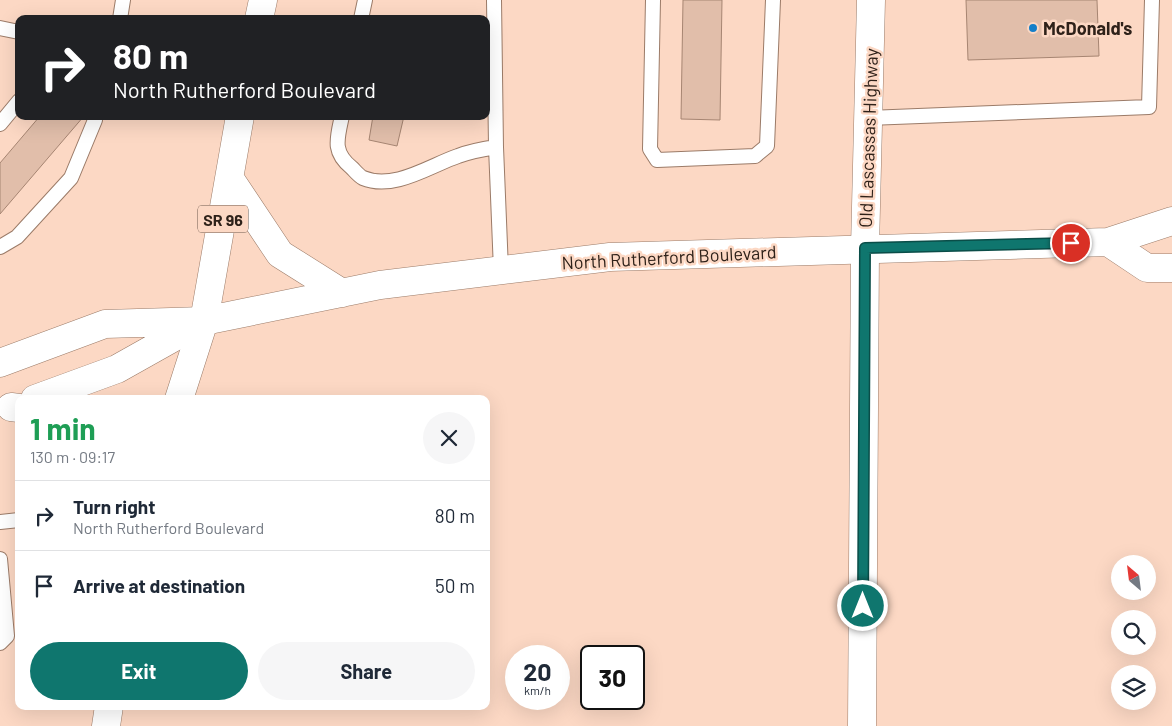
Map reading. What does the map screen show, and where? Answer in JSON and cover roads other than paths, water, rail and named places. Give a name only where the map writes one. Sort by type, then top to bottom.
[{"type":"main road","points":[[260,15],[263,0]]},
{"type":"main road","name":"Old Lascassas Highway","points":[[862,726],[865,248],[871,0]]},
{"type":"main road","name":"SR 96","points":[[180,395],[204,321],[239,120]]},
{"type":"main road","points":[[230,179],[280,254],[342,293]]},
{"type":"main road","name":"North Rutherford Boulevard","points":[[204,321],[380,285],[610,256],[1108,242],[1172,220]]},
{"type":"main road","points":[[1108,242],[1147,268],[1172,268]]},
{"type":"main road","points":[[0,363],[105,324],[204,321]]},
{"type":"main road","points":[[48,395],[117,370],[204,321]]},
{"type":"main road","points":[[106,726],[109,710]]},
{"type":"lane","points":[[121,15],[123,0]]},
{"type":"lane","points":[[362,15],[365,0]]},
{"type":"lane","points":[[494,0],[496,147],[501,270]]},
{"type":"lane","points":[[653,0],[650,149],[657,160],[755,156],[767,146],[773,0]]},
{"type":"lane","points":[[868,118],[1150,107],[1152,0]]},
{"type":"lane","points":[[0,28],[15,31]]},
{"type":"lane","points":[[0,124],[15,106]]},
{"type":"lane","points":[[0,247],[17,237],[71,178],[95,120]]},
{"type":"lane","points":[[341,120],[336,144],[343,161],[363,178],[384,182],[423,172],[457,156],[496,147]]},
{"type":"lane","points":[[0,522],[15,520]]},
{"type":"lane","points":[[0,559],[9,639]]},
{"type":"place","name":"McDonald's","points":[[1033,28]]}]
